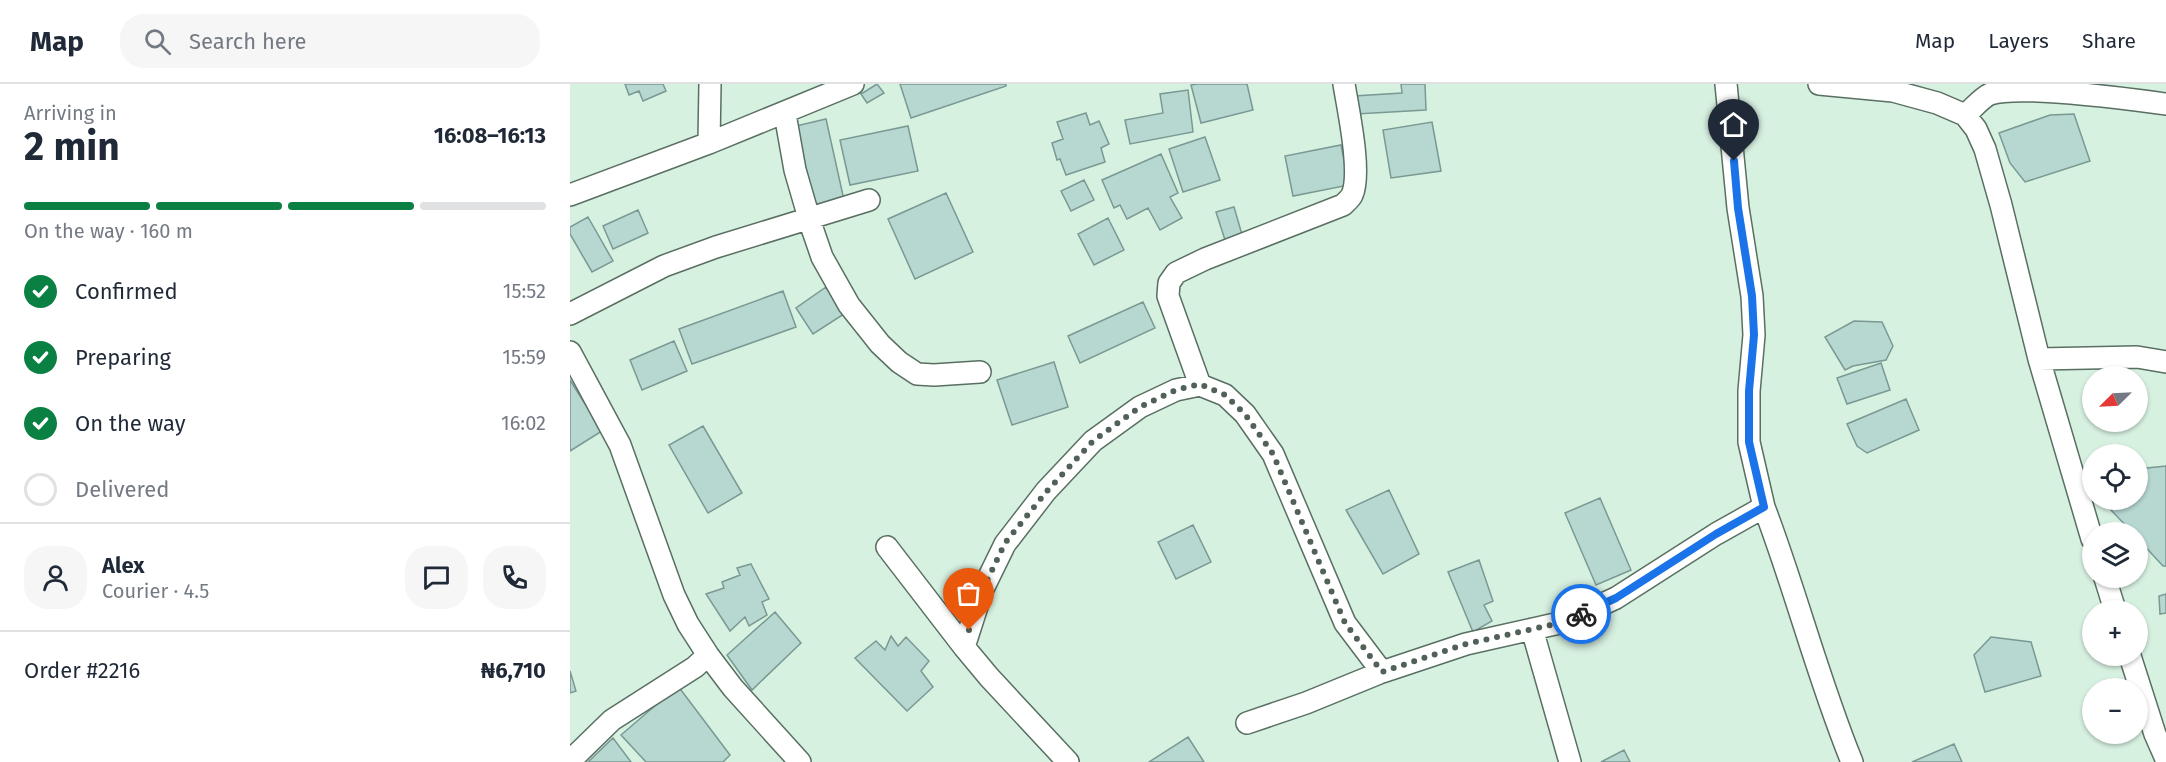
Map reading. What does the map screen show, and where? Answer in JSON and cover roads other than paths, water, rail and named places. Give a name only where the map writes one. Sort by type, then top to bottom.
[{"type":"street","points":[[709,143],[710,84]]},
{"type":"street","points":[[570,195],[785,114],[853,84]]},
{"type":"street","points":[[1200,384],[1168,296],[1169,283],[1176,273],[1343,205],[1352,196],[1356,181],[1344,84]]},
{"type":"street","points":[[1726,84],[1738,208],[1752,296],[1754,335],[1749,391],[1749,442],[1764,507],[1778,540],[1833,716],[1852,762]]},
{"type":"street","points":[[1819,84],[1893,91],[1950,107],[1965,115],[1976,129],[1988,160],[2004,216],[2039,359],[2087,522]]},
{"type":"street","points":[[1965,115],[1989,94],[2013,86],[2166,104]]},
{"type":"street","points":[[785,114],[795,170],[822,257],[849,305],[880,344],[899,362],[917,374],[980,372]]},
{"type":"street","points":[[570,314],[664,266],[716,247],[869,200]]},
{"type":"street","points":[[570,352],[620,445],[674,595],[688,624],[733,688],[800,762]]},
{"type":"street","points":[[2039,359],[2137,357],[2166,362]]},
{"type":"street","points":[[964,647],[982,591],[1005,543],[1047,491],[1093,441],[1140,407],[1176,390],[1200,384],[1225,395],[1245,414],[1273,454],[1345,623],[1382,672]]},
{"type":"street","points":[[1247,723],[1306,703],[1382,672],[1466,644],[1564,622],[1616,598],[1716,534],[1764,507]]},
{"type":"street","points":[[887,547],[989,677],[1068,762]]},
{"type":"street","points":[[1532,629],[1570,762]]},
{"type":"street","points":[[570,762],[612,720],[694,667],[708,655]]},
{"type":"street","points":[[2133,666],[2155,734],[2166,759]]}]
